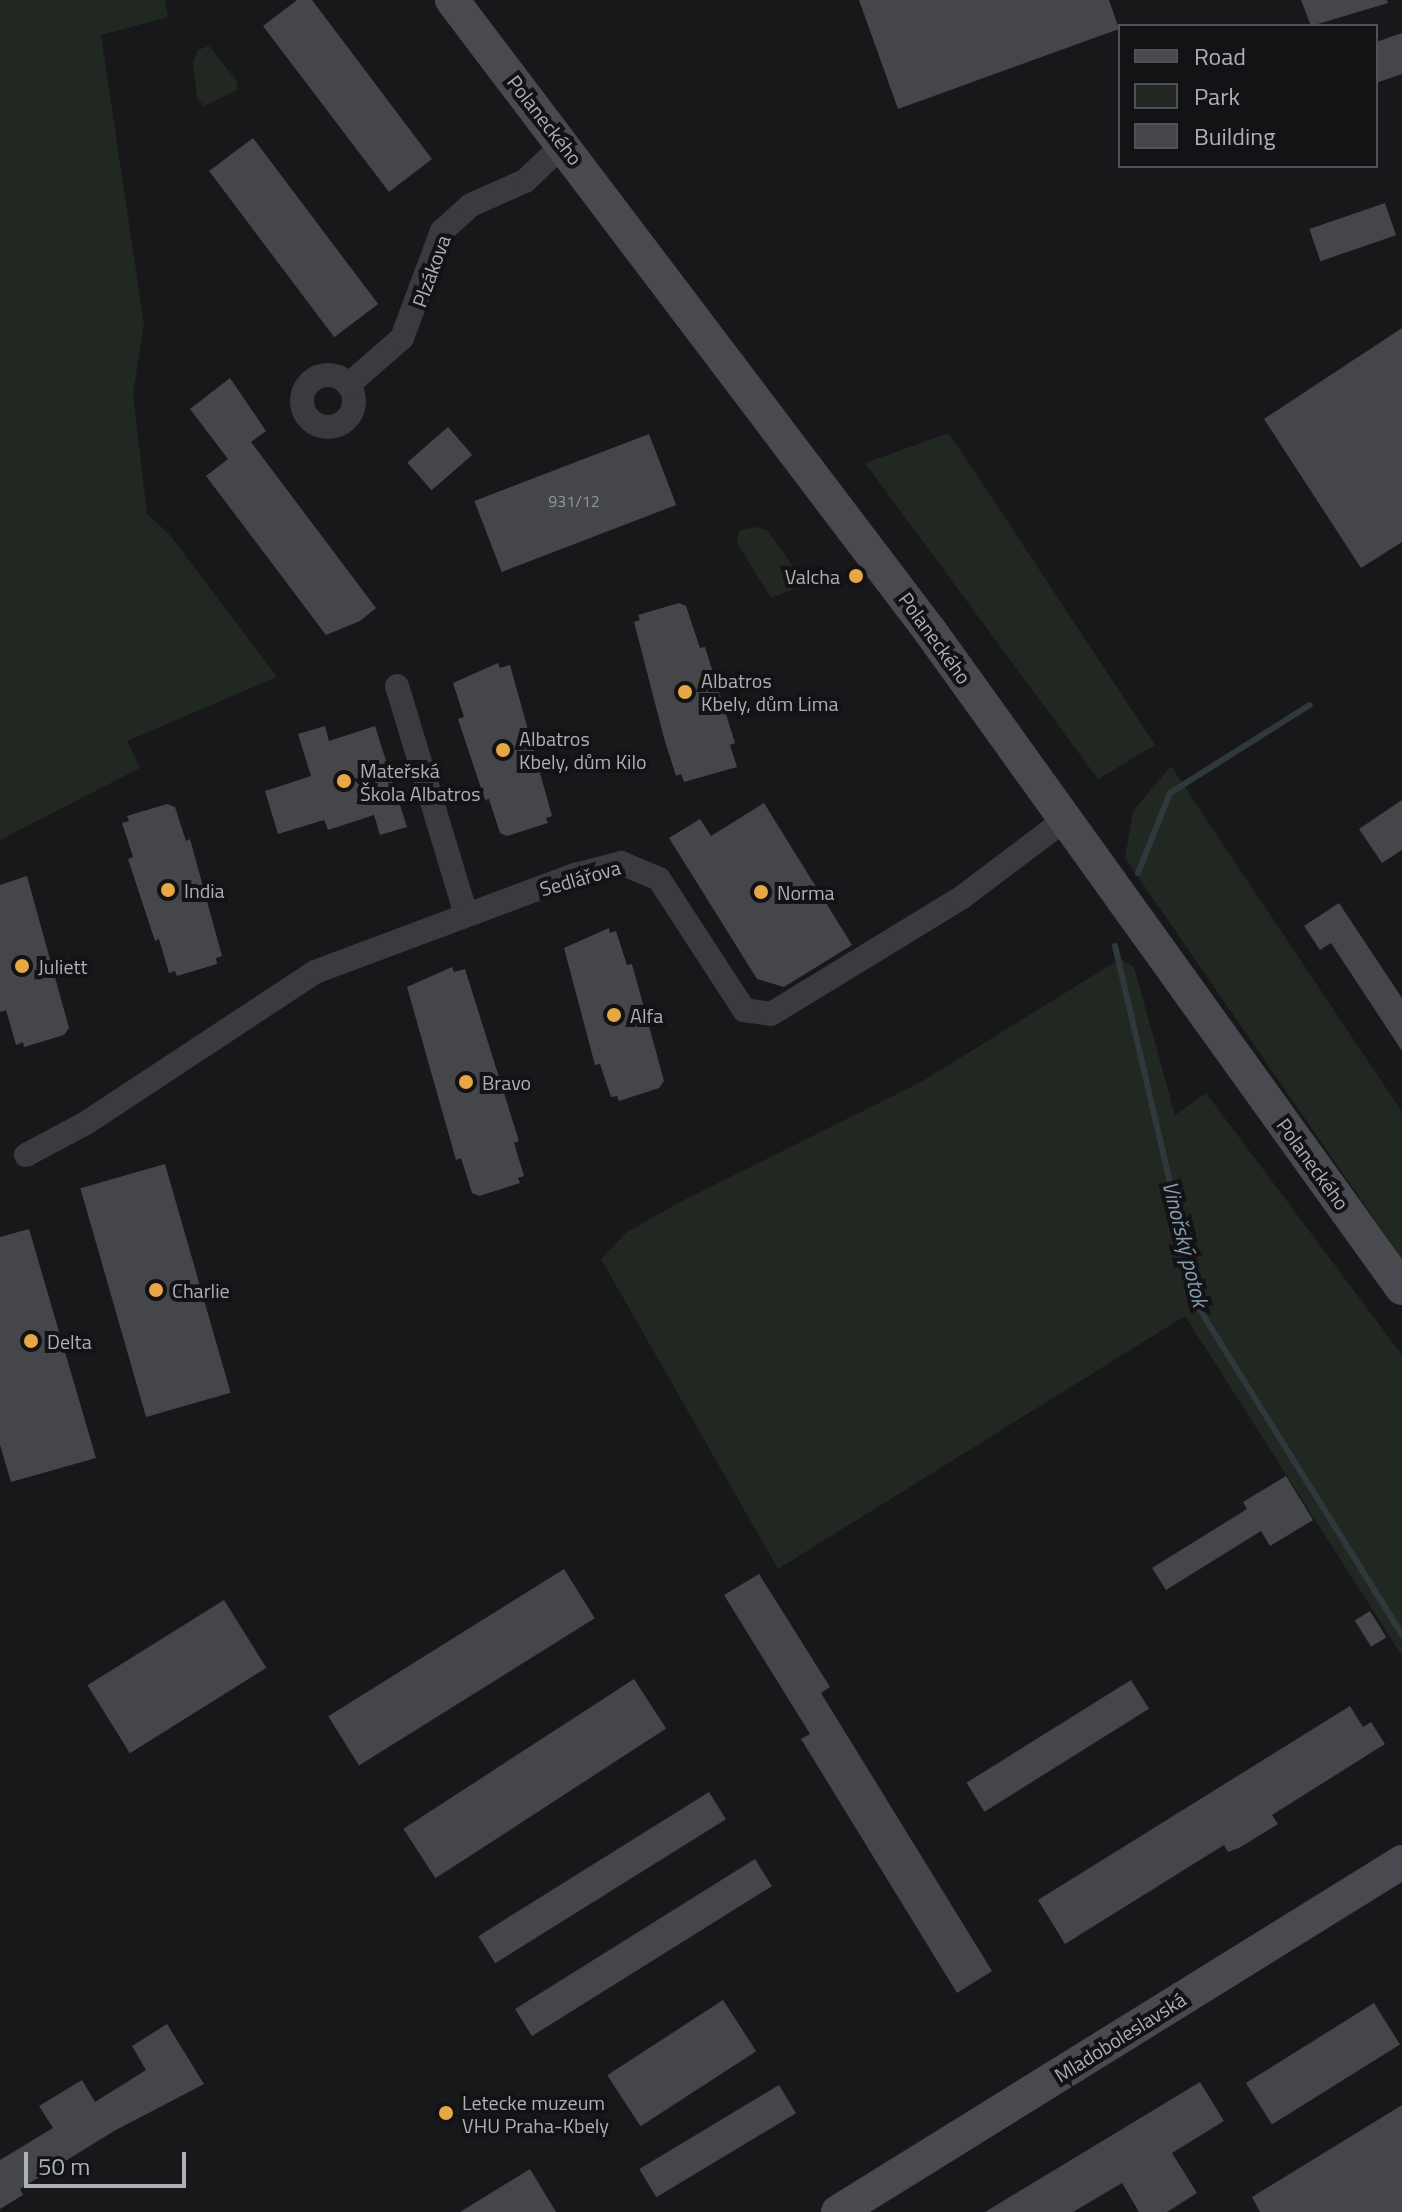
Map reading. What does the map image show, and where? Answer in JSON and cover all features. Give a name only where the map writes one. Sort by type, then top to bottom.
[{"type":"street","name":"Polaneckého","points":[[452,0],[564,144],[1066,819],[1402,1288]]},
{"type":"street","name":"Plzákova","points":[[348,385],[402,338],[442,231],[471,205],[525,181],[564,144]]},
{"type":"street","points":[[397,686],[466,915]]},
{"type":"street","name":"Sedlářova","points":[[26,1155],[86,1123],[315,972],[586,872],[621,863],[659,879],[744,1010],[771,1014],[948,906],[1066,819]]},
{"type":"street","name":"Mladoboleslavská","points":[[838,2212],[1402,1862]]},
{"type":"green space","points":[[0,0],[165,0],[168,17],[101,35],[144,325],[133,394],[147,514],[169,534],[277,677],[127,741],[140,768],[0,840]]},
{"type":"green space","points":[[209,46],[237,81],[237,90],[204,106],[197,98],[193,62],[198,50]]},
{"type":"green space","points":[[949,433],[1155,745],[1098,779],[865,463]]},
{"type":"green space","points":[[756,527],[767,530],[806,584],[771,598],[737,543],[740,530]]},
{"type":"green space","points":[[1171,766],[1402,1112],[1402,1259],[1125,858],[1133,811]]},
{"type":"green space","points":[[1120,959],[1134,967],[1175,1115],[1206,1093],[1402,1355],[1402,1656],[1185,1316],[778,1569],[601,1259],[626,1233],[678,1203],[921,1082]]},
{"type":"building","points":[[297,0],[312,0],[432,159],[389,192],[263,26]]},
{"type":"building","points":[[859,0],[1109,0],[1118,29],[898,109]]},
{"type":"building","points":[[1301,0],[1387,0],[1388,3],[1318,24],[1310,24]]},
{"type":"building","points":[[1402,33],[1402,74],[1378,82],[1378,41]]},
{"type":"building","points":[[253,138],[378,304],[334,337],[209,171]]},
{"type":"building","points":[[1385,203],[1396,235],[1320,261],[1309,229]]},
{"type":"building","points":[[1402,328],[1402,542],[1361,568],[1264,419]]},
{"type":"building","points":[[230,378],[266,431],[251,442],[376,608],[360,621],[326,635],[206,476],[228,459],[190,409]]},
{"type":"building","points":[[448,427],[472,455],[432,490],[407,462]]},
{"type":"building","points":[[649,434],[676,505],[502,572],[474,501]]},
{"type":"building","name":"Albatros Kbely, dům Lima","points":[[679,603],[686,606],[700,648],[705,647],[735,743],[730,745],[737,767],[684,782],[681,774],[676,776],[664,738],[634,622],[640,620],[638,615]]},
{"type":"building","name":"Albatros Kbely, dům Kilo","points":[[498,663],[500,668],[510,665],[552,816],[546,818],[548,823],[507,836],[500,833],[489,799],[485,800],[458,719],[464,717],[453,683]]},
{"type":"building","name":"Mateřská Škola Albatros","points":[[325,726],[329,741],[375,726],[407,827],[380,835],[374,815],[328,830],[324,820],[278,834],[265,791],[311,776],[298,734]]},
{"type":"building","points":[[1402,800],[1402,850],[1382,863],[1359,829]]},
{"type":"building","name":"Norma","points":[[764,803],[852,945],[784,987],[757,979],[669,838],[700,819],[711,836]]},
{"type":"building","name":"India","points":[[167,804],[175,807],[186,841],[190,839],[222,956],[216,958],[217,964],[177,976],[175,971],[169,973],[159,939],[155,941],[128,859],[133,857],[122,823],[129,821],[127,816]]},
{"type":"building","name":"Juliett","points":[[27,876],[69,1028],[64,1035],[24,1047],[23,1042],[16,1045],[6,1010],[0,1012],[0,885]]},
{"type":"building","points":[[1339,903],[1402,998],[1402,1051],[1331,943],[1320,950],[1304,926]]},
{"type":"building","name":"Alfa","points":[[609,928],[610,933],[616,931],[627,965],[632,964],[664,1081],[659,1088],[619,1101],[617,1096],[611,1097],[600,1064],[595,1065],[564,948]]},
{"type":"building","name":"Bravo","points":[[452,967],[454,972],[465,969],[519,1141],[514,1143],[524,1176],[518,1178],[520,1183],[479,1196],[472,1193],[461,1158],[456,1160],[407,987]]},
{"type":"building","name":"Charlie","points":[[165,1164],[231,1393],[146,1417],[80,1188]]},
{"type":"building","name":"Delta","points":[[29,1229],[96,1458],[11,1482],[0,1445],[0,1237]]},
{"type":"building","points":[[1286,1476],[1313,1520],[1270,1546],[1261,1531],[1166,1590],[1152,1568],[1247,1509],[1243,1502]]},
{"type":"building","points":[[564,1569],[595,1618],[359,1766],[328,1716]]},
{"type":"building","points":[[759,1574],[830,1687],[821,1693],[992,1971],[957,1993],[801,1739],[810,1734],[724,1595]]},
{"type":"building","points":[[224,1600],[266,1668],[130,1753],[87,1685]]},
{"type":"building","points":[[1370,1611],[1386,1637],[1371,1647],[1355,1621]]},
{"type":"building","points":[[634,1679],[666,1728],[435,1878],[403,1829]]},
{"type":"building","points":[[1131,1680],[1149,1709],[984,1812],[966,1783]]},
{"type":"building","points":[[1350,1706],[1363,1727],[1371,1722],[1385,1744],[1272,1815],[1278,1824],[1239,1848],[1228,1852],[1224,1845],[1065,1944],[1038,1900]]},
{"type":"building","points":[[709,1792],[726,1819],[495,1963],[478,1936]]},
{"type":"building","points":[[755,1859],[772,1886],[532,2036],[515,2009]]},
{"type":"building","points":[[723,2000],[756,2051],[640,2126],[607,2075]]},
{"type":"building","points":[[1374,2003],[1400,2045],[1272,2125],[1246,2083]]},
{"type":"building","points":[[167,2024],[204,2084],[114,2131],[20,2189],[23,2195],[0,2209],[0,2160],[53,2128],[39,2106],[82,2080],[95,2102],[146,2070],[132,2046]]},
{"type":"building","points":[[1200,2082],[1224,2121],[1172,2153],[1197,2193],[1167,2212],[1139,2212],[1122,2183],[1073,2212],[985,2212]]},
{"type":"building","points":[[779,2085],[796,2113],[656,2197],[639,2169]]},
{"type":"building","points":[[1402,2105],[1402,2212],[1260,2212],[1252,2197]]},
{"type":"building","points":[[530,2169],[556,2212],[460,2212]]},
{"type":"waterway","name":"Vinořský potok","points":[[1138,873],[1170,793],[1310,705]]},
{"type":"waterway","name":"Vinořský potok","points":[[1115,946],[1200,1310],[1402,1635]]},
{"type":"place","name":"Valcha","points":[[856,576]]},
{"type":"place","name":"Albatros Kbely, dům Lima","points":[[685,692]]},
{"type":"place","name":"Albatros Kbely, dům Kilo","points":[[503,750]]},
{"type":"place","name":"Mateřská Škola Albatros","points":[[344,781]]},
{"type":"place","name":"India","points":[[168,890]]},
{"type":"place","name":"Norma","points":[[761,892]]},
{"type":"place","name":"Juliett","points":[[22,966]]},
{"type":"place","name":"Alfa","points":[[614,1015]]},
{"type":"place","name":"Bravo","points":[[466,1082]]},
{"type":"place","name":"Charlie","points":[[156,1290]]},
{"type":"place","name":"Delta","points":[[31,1341]]},
{"type":"place","name":"Letecke muzeum VHU Praha-Kbely","points":[[446,2113]]}]
